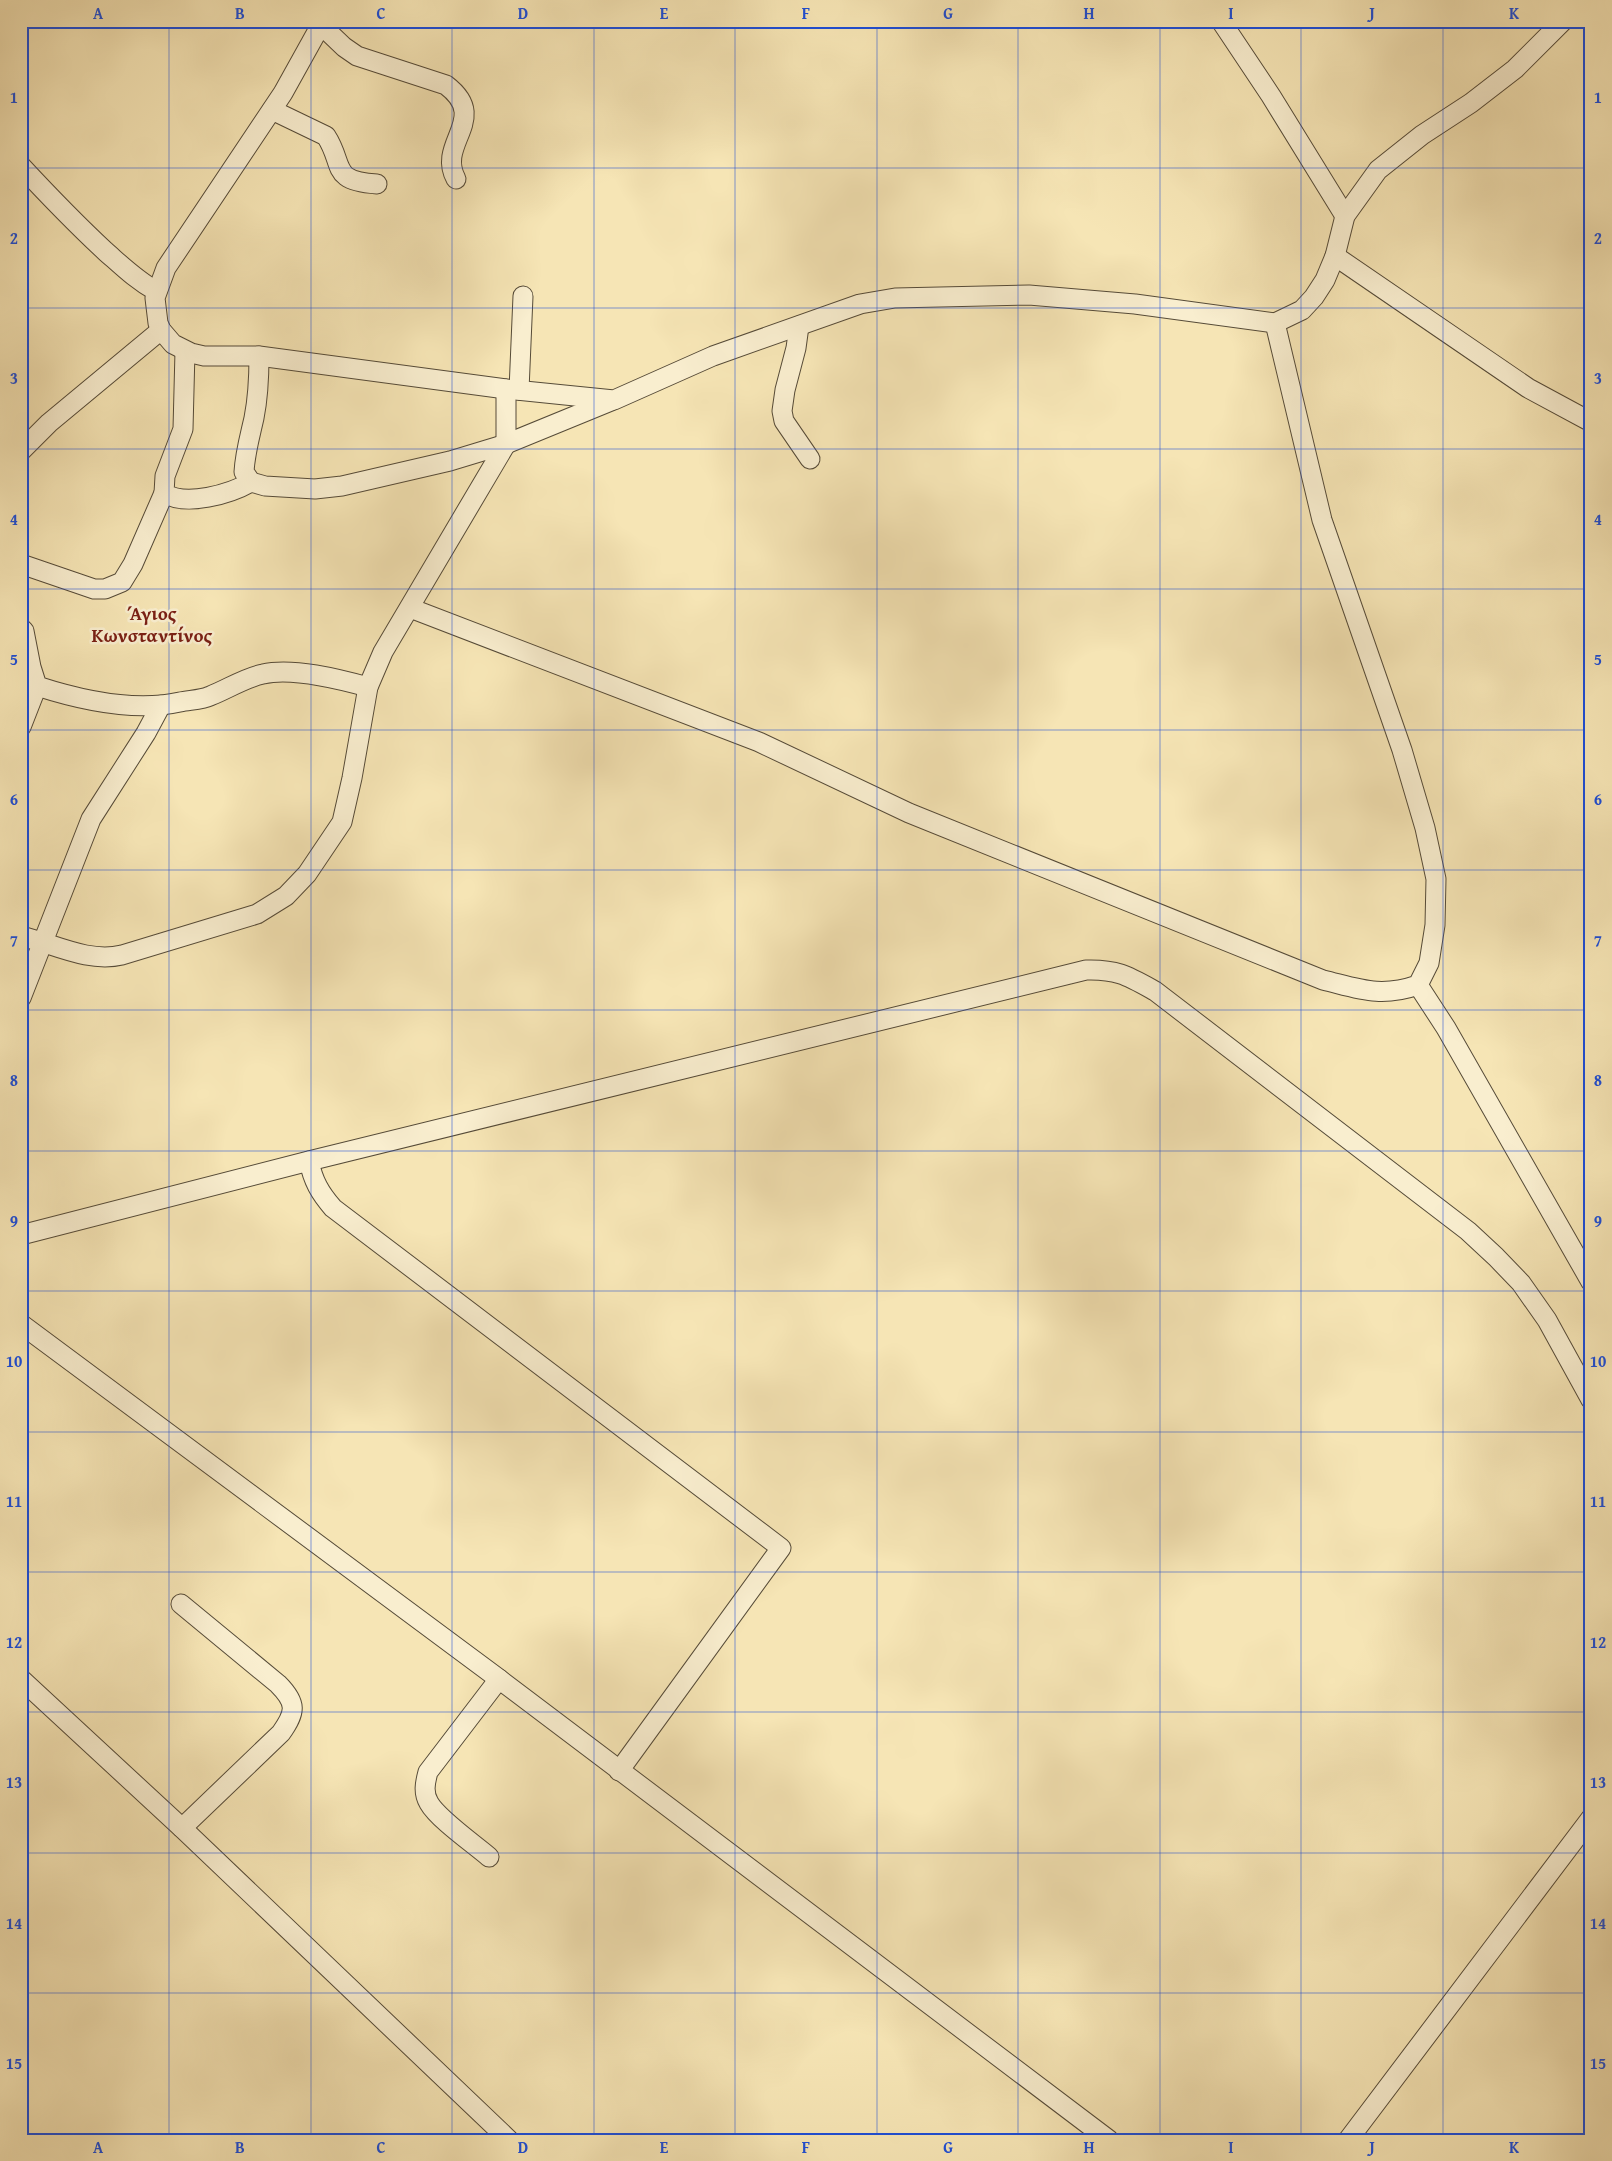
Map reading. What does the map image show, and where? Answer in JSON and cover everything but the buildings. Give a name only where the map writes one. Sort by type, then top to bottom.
[{"type":"street","points":[[1221,21],[1271,96],[1345,216]]},
{"type":"street","points":[[259,356],[260,378],[254,417],[245,455],[244,472],[251,482],[265,486],[307,488],[342,486],[450,461],[506,444],[614,400],[713,356],[860,304],[882,299],[1029,295],[1135,304],[1275,323],[1302,310],[1314,297],[1325,280],[1345,216],[1378,170],[1414,141],[1471,103],[1514,69],[1563,21]]},
{"type":"street","points":[[456,179],[452,172],[452,157],[465,118],[464,108],[454,92],[446,85],[358,56],[344,48],[322,23],[284,93],[166,268],[156,291],[156,314],[161,330],[172,344],[185,351],[204,356],[259,356],[513,390],[614,400]]},
{"type":"street","points":[[272,110],[326,136],[331,144],[338,168],[348,178],[356,182],[377,184]]},
{"type":"street","points":[[21,166],[74,223],[135,277],[156,291]]},
{"type":"street","points":[[1334,256],[1520,382],[1591,422]]},
{"type":"street","points":[[21,936],[91,956],[108,958],[140,951],[257,914],[286,896],[307,874],[342,822],[354,770],[368,687],[383,652],[506,444],[523,296]]},
{"type":"street","points":[[410,608],[745,736],[909,813],[1323,980],[1371,992],[1398,992],[1418,985],[1429,963],[1436,924],[1436,879],[1425,828],[1402,750],[1322,520],[1275,323]]},
{"type":"street","points":[[799,326],[796,348],[784,390],[782,411],[784,421],[810,460]]},
{"type":"street","points":[[21,451],[49,423],[161,330]]},
{"type":"street","points":[[21,564],[94,589],[105,590],[122,582],[133,564],[164,493],[165,476],[183,429],[185,351]]},
{"type":"street","points":[[164,493],[171,498],[180,499],[219,495],[237,490],[251,482]]},
{"type":"street","points":[[21,628],[24,631],[37,686],[21,727]]},
{"type":"street","points":[[37,686],[66,696],[91,701],[161,704],[208,698],[246,679],[264,673],[297,673],[337,678],[368,687]]},
{"type":"street","points":[[21,998],[91,819],[146,733],[161,704]]},
{"type":"street","points":[[21,1235],[310,1161],[1086,970],[1107,970],[1129,977],[1155,991],[1468,1231],[1521,1284],[1547,1320],[1591,1400]]},
{"type":"street","points":[[1418,985],[1446,1028],[1591,1282]]},
{"type":"street","points":[[310,1161],[313,1180],[320,1194],[333,1208],[781,1548],[619,1771]]},
{"type":"street","points":[[21,1324],[499,1679],[1109,2140]]},
{"type":"street","points":[[181,1604],[278,1684],[289,1694],[294,1705],[291,1720],[281,1733],[182,1828]]},
{"type":"street","points":[[21,1679],[182,1828],[509,2140]]},
{"type":"street","points":[[489,1857],[436,1812],[428,1802],[424,1786],[428,1772],[499,1679]]},
{"type":"street","points":[[1348,2140],[1591,1818]]},
{"type":"district","name":"Άγιος Κωνσταντίνος","points":[[152,624]]}]
